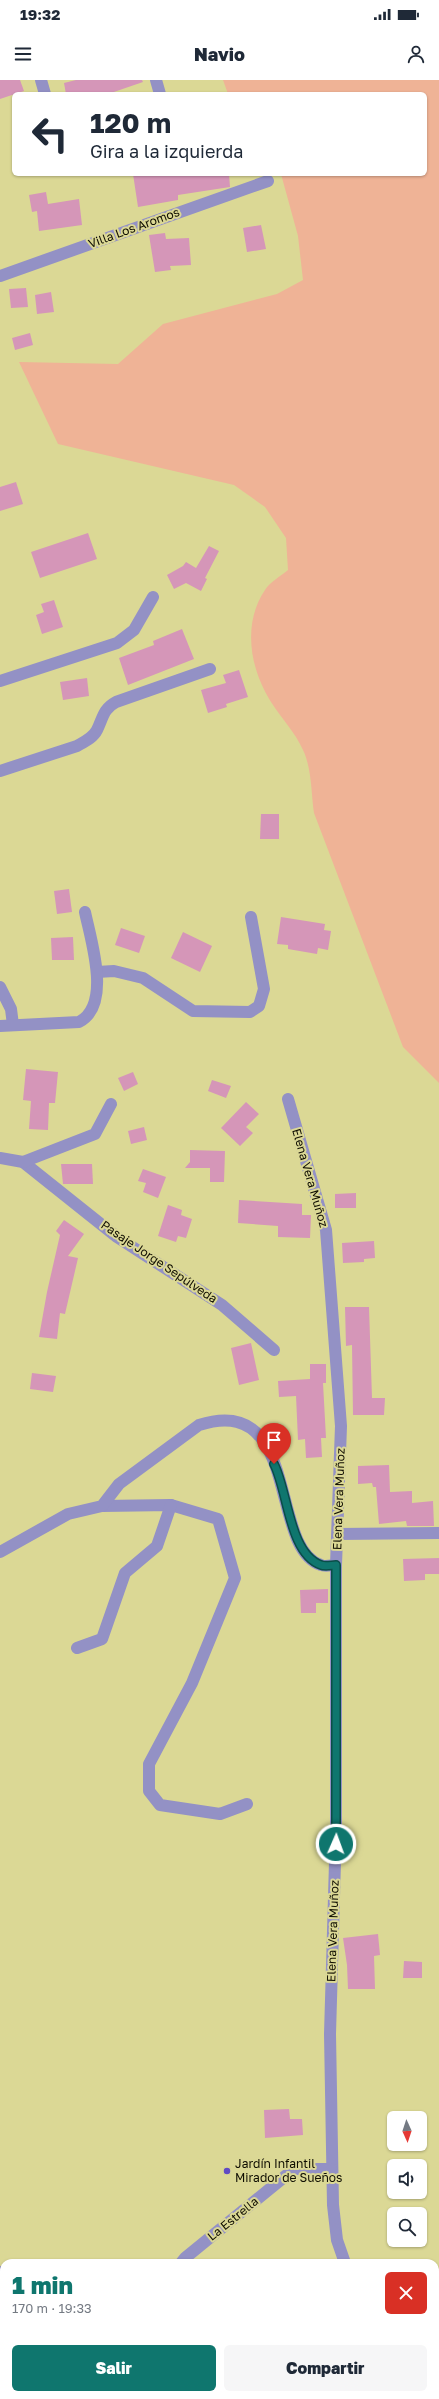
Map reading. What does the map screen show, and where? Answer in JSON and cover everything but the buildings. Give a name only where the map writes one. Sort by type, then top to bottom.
[{"type":"street","points":[[41,80],[45,92]]},
{"type":"street","points":[[156,80],[159,92]]},
{"type":"street","name":"Villa Los Aromos","points":[[0,276],[268,181]]},
{"type":"street","points":[[0,681],[117,643],[134,630],[153,597]]},
{"type":"street","points":[[0,771],[77,746],[87,741],[96,732],[108,706],[116,702],[210,669]]},
{"type":"street","points":[[0,1026],[79,1022],[84,1020],[93,1010],[96,1003],[97,972],[85,912]]},
{"type":"street","points":[[97,972],[114,971],[143,978],[193,1011],[250,1012],[259,1006],[264,989],[251,917]]},
{"type":"street","points":[[0,988],[11,1008],[13,1025]]},
{"type":"street","name":"Elena Vera Muñoz","points":[[288,1099],[326,1230],[341,1426],[336,1565],[336,1828],[330,2026],[331,2169],[337,2240],[344,2259]]},
{"type":"street","points":[[23,1162],[95,1134],[111,1104]]},
{"type":"street","name":"Pasaje Jorge Sepúlveda","points":[[0,1158],[23,1162],[117,1237],[222,1305],[274,1350]]},
{"type":"street","points":[[102,1506],[119,1484],[198,1425],[209,1422],[225,1421],[243,1424],[255,1432],[264,1444],[280,1474],[296,1535],[307,1556],[322,1566],[336,1565]]},
{"type":"street","points":[[0,1552],[68,1514],[102,1506],[171,1506],[218,1519],[235,1578],[192,1683],[149,1764],[149,1791],[160,1805],[220,1814],[247,1804]]},
{"type":"street","points":[[77,1648],[102,1639],[125,1573],[157,1546],[171,1506]]},
{"type":"street","points":[[338,1534],[439,1533]]},
{"type":"street","name":"La Estrella","points":[[183,2259],[294,2169],[331,2169]]},
{"type":"shaded area","points":[[223,80],[439,80],[439,1083],[403,1047],[314,813],[310,773],[306,757],[296,737],[271,702],[258,675],[254,661],[251,632],[253,617],[258,603],[267,587],[288,570],[286,538],[265,507],[234,485],[58,444],[19,362],[118,364],[163,324],[277,294],[303,280],[298,236],[282,176],[427,176],[427,92],[227,92]]},
{"type":"place","name":"Jardín Infantil Mirador de Sueños","points":[[227,2171]]},
{"type":"route","points":[[274,1464],[280,1474],[296,1535],[307,1556],[322,1566],[336,1565],[336,1844]]}]
